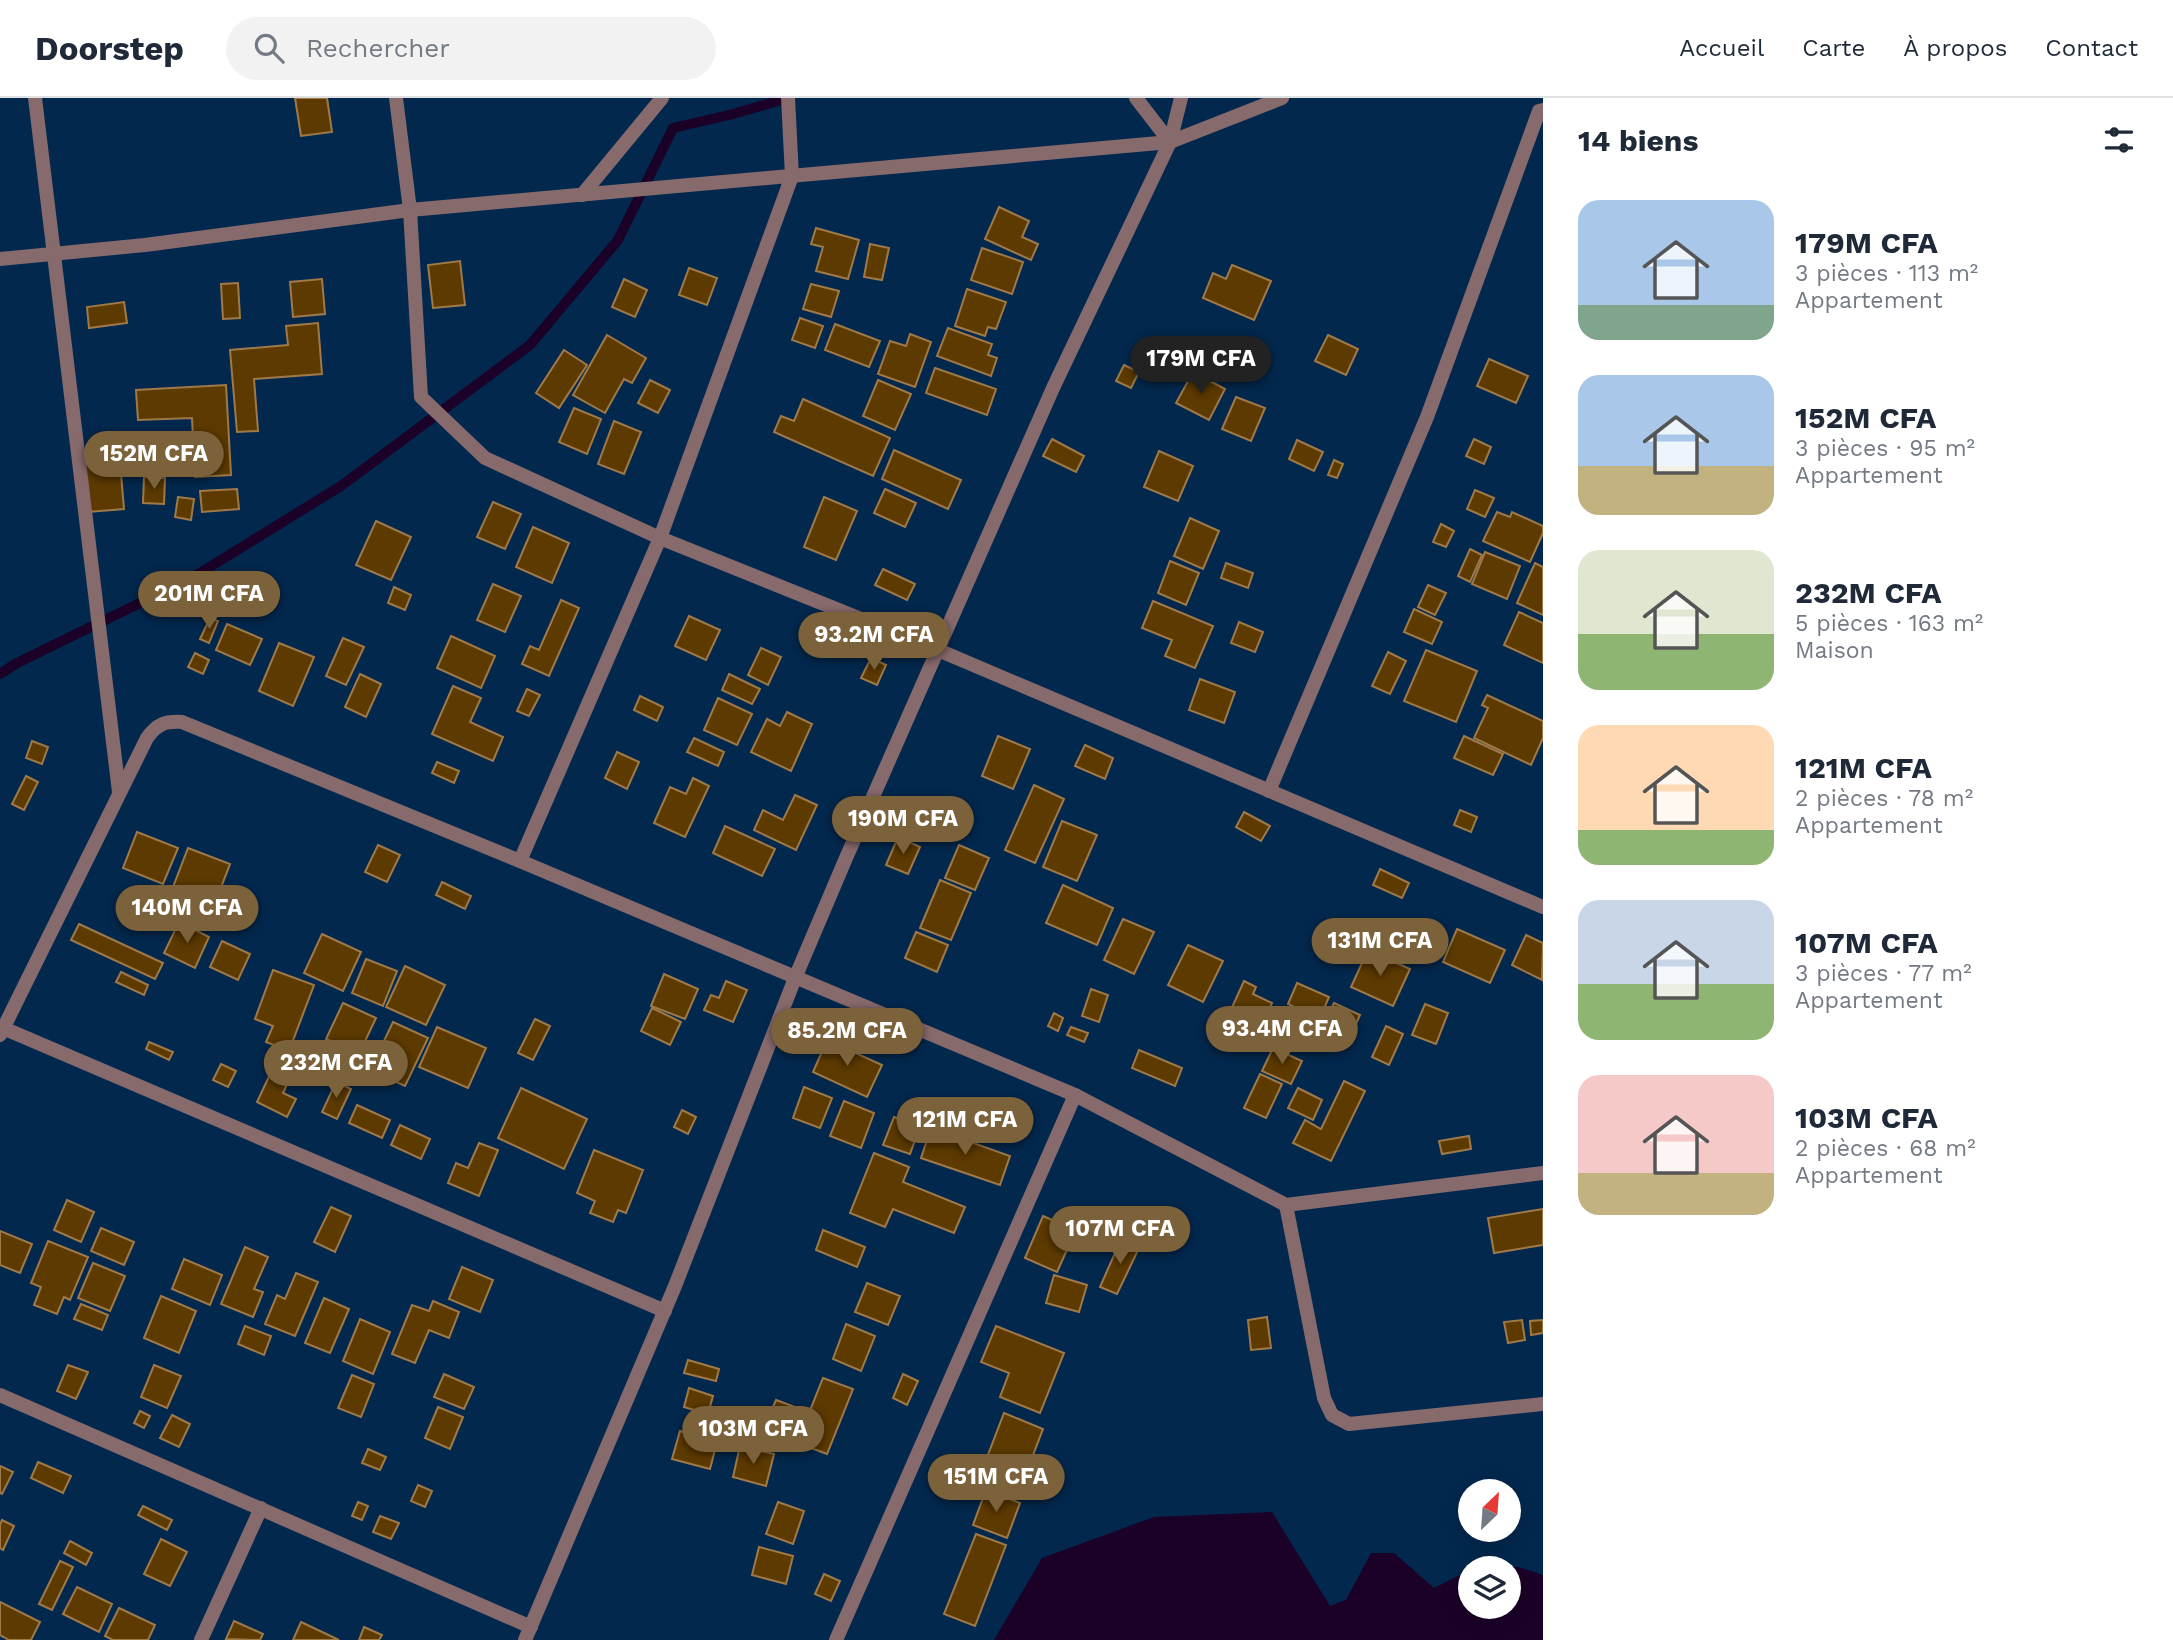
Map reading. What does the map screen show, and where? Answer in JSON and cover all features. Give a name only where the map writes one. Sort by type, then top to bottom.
[{"type":"street","points":[[35,98],[119,793]]},
{"type":"street","points":[[396,98],[410,210],[421,397],[485,458],[660,538],[938,650],[1543,907]]},
{"type":"street","points":[[582,195],[662,98]]},
{"type":"street","points":[[520,861],[660,538],[792,176],[788,98]]},
{"type":"street","points":[[1136,98],[1170,142]]},
{"type":"street","points":[[0,1395],[261,1508],[528,1634],[665,1311],[795,978],[1053,388],[1170,142],[1181,98]]},
{"type":"street","points":[[0,259],[145,246],[410,210],[1170,142],[1282,98]]},
{"type":"street","points":[[1269,791],[1427,417],[1539,111],[1543,110]]},
{"type":"street","points":[[665,1311],[1,1031],[119,793],[155,727],[167,721],[182,722],[1076,1095],[1286,1205],[1543,1173]]},
{"type":"street","points":[[836,1640],[1076,1095]]},
{"type":"street","points":[[1286,1205],[1324,1398],[1332,1415],[1349,1424],[1543,1404]]},
{"type":"street","points":[[201,1640],[261,1508]]},
{"type":"shaded area","points":[[1272,1512],[1330,1606],[1346,1600],[1371,1553],[1394,1553],[1434,1588],[1458,1576],[1458,1619],[1521,1619],[1521,1568],[1543,1575],[1543,1640],[994,1640],[1042,1558],[1154,1517]]},
{"type":"building","points":[[295,98],[327,98],[332,132],[301,136]]},
{"type":"building","points":[[999,207],[1029,221],[1022,237],[1038,244],[1031,260],[985,239]]},
{"type":"building","points":[[816,228],[859,240],[848,279],[816,271],[823,247],[811,244]]},
{"type":"building","points":[[870,244],[889,248],[882,280],[864,277]]},
{"type":"building","points":[[982,248],[1023,262],[1012,294],[971,280]]},
{"type":"building","points":[[460,261],[465,305],[433,308],[428,265]]},
{"type":"building","points":[[1232,265],[1271,281],[1254,320],[1203,298],[1213,273],[1226,279]]},
{"type":"building","points":[[689,268],[717,278],[707,305],[679,295]]},
{"type":"building","points":[[322,279],[325,314],[293,317],[290,282]]},
{"type":"building","points":[[624,279],[647,290],[635,317],[612,307]]},
{"type":"building","points":[[238,283],[240,318],[223,319],[221,284]]},
{"type":"building","points":[[811,284],[839,291],[831,317],[803,309]]},
{"type":"building","points":[[967,289],[1006,302],[996,329],[988,327],[985,336],[955,326]]},
{"type":"building","points":[[124,302],[127,323],[89,328],[87,307]]},
{"type":"building","points":[[800,318],[823,326],[815,348],[792,340]]},
{"type":"building","points":[[318,323],[322,374],[254,379],[258,431],[237,432],[230,350],[288,345],[286,326]]},
{"type":"building","points":[[835,324],[880,341],[869,367],[825,350]]},
{"type":"building","points":[[948,328],[992,344],[988,355],[997,358],[991,376],[937,356]]},
{"type":"building","points":[[910,334],[931,342],[915,387],[878,374],[890,341],[906,346]]},
{"type":"building","points":[[607,335],[646,358],[632,383],[624,379],[605,413],[573,395]]},
{"type":"building","points":[[1328,335],[1358,349],[1346,375],[1315,361]]},
{"type":"building","points":[[564,350],[587,365],[559,408],[536,393]]},
{"type":"building","points":[[1489,359],[1528,376],[1516,403],[1477,386]]},
{"type":"building","points":[[1124,365],[1139,372],[1131,388],[1116,381]]},
{"type":"building","points":[[935,368],[996,389],[987,415],[926,393]]},
{"type":"building","points":[[1193,372],[1225,389],[1209,420],[1176,403]]},
{"type":"building","points":[[650,380],[670,390],[658,413],[638,403]]},
{"type":"building","points":[[878,380],[911,394],[895,430],[863,416]]},
{"type":"building","points":[[226,385],[231,475],[195,477],[192,418],[138,420],[136,390]]},
{"type":"building","points":[[1236,397],[1265,408],[1251,441],[1222,429]]},
{"type":"building","points":[[803,399],[890,438],[873,476],[774,432],[781,416],[794,421]]},
{"type":"building","points":[[574,408],[601,419],[587,454],[559,442]]},
{"type":"building","points":[[614,421],[641,432],[624,474],[598,464]]},
{"type":"building","points":[[1052,439],[1084,456],[1076,472],[1043,456]]},
{"type":"building","points":[[1474,439],[1491,447],[1484,464],[1466,456]]},
{"type":"building","points":[[1297,440],[1323,452],[1314,471],[1289,459]]},
{"type":"building","points":[[894,450],[961,480],[948,509],[882,479]]},
{"type":"building","points":[[1159,451],[1193,466],[1178,501],[1144,487]]},
{"type":"building","points":[[1334,460],[1343,464],[1337,478],[1328,475]]},
{"type":"building","points":[[120,462],[124,509],[88,512],[84,465]]},
{"type":"building","points":[[144,477],[165,478],[164,504],[143,503]]},
{"type":"building","points":[[237,489],[239,509],[202,512],[200,491]]},
{"type":"building","points":[[885,489],[916,503],[905,527],[874,513]]},
{"type":"building","points":[[1475,490],[1494,498],[1485,517],[1467,509]]},
{"type":"building","points":[[178,497],[194,499],[191,520],[175,517]]},
{"type":"building","points":[[824,497],[857,511],[836,560],[804,547]]},
{"type":"building","points":[[493,502],[521,514],[505,549],[477,537]]},
{"type":"building","points":[[1497,512],[1510,517],[1512,512],[1543,526],[1543,533],[1530,562],[1483,541]]},
{"type":"building","points":[[1190,518],[1219,531],[1203,569],[1174,556]]},
{"type":"building","points":[[376,521],[411,537],[391,580],[356,565]]},
{"type":"building","points":[[1441,524],[1454,531],[1446,547],[1433,542]]},
{"type":"building","points":[[533,527],[569,543],[552,583],[516,567]]},
{"type":"building","points":[[1470,549],[1482,555],[1470,582],[1458,576]]},
{"type":"building","points":[[1485,552],[1520,566],[1507,599],[1472,584]]},
{"type":"building","points":[[1170,561],[1199,573],[1186,605],[1158,593]]},
{"type":"building","points":[[1226,563],[1253,573],[1248,588],[1221,578]]},
{"type":"building","points":[[1535,563],[1543,567],[1543,615],[1517,603]]},
{"type":"building","points":[[883,569],[915,584],[907,600],[875,585]]},
{"type":"building","points":[[493,584],[521,596],[505,632],[477,620]]},
{"type":"building","points":[[1428,585],[1446,593],[1435,615],[1418,607]]},
{"type":"building","points":[[394,587],[411,595],[405,610],[388,603]]},
{"type":"building","points":[[561,600],[579,608],[549,676],[522,664],[530,646],[539,650]]},
{"type":"building","points":[[1153,601],[1213,626],[1195,668],[1165,656],[1172,640],[1142,628]]},
{"type":"building","points":[[1414,609],[1442,622],[1432,644],[1404,632]]},
{"type":"building","points":[[1519,612],[1543,623],[1543,663],[1504,645]]},
{"type":"building","points":[[689,616],[720,630],[706,660],[675,646]]},
{"type":"building","points":[[210,618],[218,621],[209,643],[200,639]]},
{"type":"building","points":[[1239,622],[1263,632],[1255,652],[1231,643]]},
{"type":"building","points":[[227,624],[262,639],[250,665],[216,650]]},
{"type":"building","points":[[451,636],[495,656],[481,688],[437,668]]},
{"type":"building","points":[[343,638],[364,647],[346,685],[326,676]]},
{"type":"building","points":[[279,643],[314,657],[293,706],[259,691]]},
{"type":"building","points":[[761,648],[781,657],[768,685],[748,675]]},
{"type":"building","points":[[1426,650],[1477,671],[1456,722],[1404,701]]},
{"type":"building","points":[[1388,652],[1406,661],[1390,694],[1372,686]]},
{"type":"building","points":[[195,653],[209,660],[203,674],[188,667]]},
{"type":"building","points":[[871,658],[886,665],[877,685],[861,678]]},
{"type":"building","points":[[360,674],[381,684],[366,717],[345,707]]},
{"type":"building","points":[[729,674],[760,689],[752,704],[722,690]]},
{"type":"building","points":[[1200,679],[1235,692],[1224,723],[1189,710]]},
{"type":"building","points":[[453,686],[481,698],[470,722],[503,737],[493,761],[432,734]]},
{"type":"building","points":[[527,689],[540,695],[529,716],[517,711]]},
{"type":"building","points":[[1487,695],[1543,721],[1543,738],[1531,765],[1474,738],[1488,708],[1482,705]]},
{"type":"building","points":[[640,696],[663,707],[657,721],[634,710]]},
{"type":"building","points":[[718,698],[752,714],[737,745],[704,730]]},
{"type":"building","points":[[787,712],[812,724],[791,771],[751,752],[767,719],[780,726]]},
{"type":"building","points":[[998,736],[1030,749],[1013,789],[982,776]]},
{"type":"building","points":[[1464,736],[1503,754],[1493,775],[1454,758]]},
{"type":"building","points":[[694,738],[724,752],[718,766],[687,752]]},
{"type":"building","points":[[32,741],[48,747],[42,764],[26,758]]},
{"type":"building","points":[[1085,745],[1113,758],[1105,779],[1075,766]]},
{"type":"building","points":[[617,752],[639,762],[627,789],[605,778]]},
{"type":"building","points":[[437,762],[459,771],[454,783],[432,773]]},
{"type":"building","points":[[26,776],[38,782],[24,810],[12,804]]},
{"type":"building","points":[[693,778],[709,786],[685,837],[654,823],[670,787],[686,794]]},
{"type":"building","points":[[1034,785],[1064,799],[1035,863],[1005,850]]},
{"type":"building","points":[[795,795],[817,805],[796,850],[754,830],[763,810],[783,820]]},
{"type":"building","points":[[1460,810],[1477,817],[1471,832],[1454,825]]},
{"type":"building","points":[[1244,812],[1270,826],[1261,841],[1236,827]]},
{"type":"building","points":[[1062,821],[1097,835],[1077,881],[1043,867]]},
{"type":"building","points":[[725,826],[775,849],[762,876],[713,853]]},
{"type":"building","points":[[137,832],[178,848],[163,884],[123,868]]},
{"type":"building","points":[[898,837],[920,847],[908,874],[886,865]]},
{"type":"building","points":[[378,845],[400,855],[387,882],[365,872]]},
{"type":"building","points":[[959,845],[989,858],[975,890],[945,878]]},
{"type":"building","points":[[188,848],[230,864],[212,911],[170,895]]},
{"type":"building","points":[[1380,869],[1409,883],[1402,898],[1373,885]]},
{"type":"building","points":[[940,880],[971,893],[951,940],[920,928]]},
{"type":"building","points":[[442,882],[471,896],[465,909],[436,895]]},
{"type":"building","points":[[1063,885],[1113,908],[1097,945],[1046,923]]},
{"type":"building","points":[[1123,919],[1154,932],[1134,974],[1104,960]]},
{"type":"building","points":[[179,922],[209,937],[195,968],[164,953]]},
{"type":"building","points":[[79,924],[163,963],[155,979],[71,940]]},
{"type":"building","points":[[1457,929],[1505,950],[1490,983],[1443,962]]},
{"type":"building","points":[[916,932],[948,945],[937,972],[905,958]]},
{"type":"building","points":[[322,934],[361,952],[343,991],[304,973]]},
{"type":"building","points":[[1526,935],[1543,943],[1542,980],[1512,965]]},
{"type":"building","points":[[222,941],[250,954],[238,980],[210,967]]},
{"type":"building","points":[[1188,945],[1223,961],[1203,1002],[1168,985]]},
{"type":"building","points":[[1368,950],[1410,969],[1393,1006],[1351,987]]},
{"type":"building","points":[[366,959],[397,971],[383,1006],[352,993]]},
{"type":"building","points":[[405,966],[445,985],[426,1025],[386,1007]]},
{"type":"building","points":[[273,970],[314,985],[289,1051],[266,1042],[273,1026],[255,1019]]},
{"type":"building","points":[[121,972],[148,985],[144,995],[116,982]]},
{"type":"building","points":[[664,974],[698,989],[685,1019],[651,1006]]},
{"type":"building","points":[[726,981],[747,990],[733,1022],[704,1010],[711,995],[719,998]]},
{"type":"building","points":[[1244,981],[1256,987],[1253,994],[1272,1003],[1258,1036],[1241,1028],[1234,1044],[1218,1038]]},
{"type":"building","points":[[1297,983],[1329,997],[1320,1018],[1288,1004]]},
{"type":"building","points":[[1091,989],[1108,995],[1099,1022],[1082,1016]]},
{"type":"building","points":[[343,1003],[376,1018],[359,1054],[326,1039]]},
{"type":"building","points":[[1334,1003],[1360,1015],[1352,1033],[1325,1020]]},
{"type":"building","points":[[1425,1004],[1448,1013],[1436,1044],[1412,1035]]},
{"type":"building","points":[[652,1008],[681,1022],[670,1045],[641,1031]]},
{"type":"building","points":[[1054,1013],[1063,1018],[1058,1031],[1048,1026]]},
{"type":"building","points":[[535,1019],[550,1026],[533,1060],[518,1053]]},
{"type":"building","points":[[393,1022],[428,1038],[405,1086],[370,1070]]},
{"type":"building","points":[[1386,1026],[1403,1034],[1389,1065],[1372,1057]]},
{"type":"building","points":[[437,1027],[486,1048],[468,1088],[419,1067]]},
{"type":"building","points":[[1071,1027],[1088,1033],[1084,1042],[1067,1035]]},
{"type":"building","points":[[827,1040],[882,1065],[867,1097],[813,1072]]},
{"type":"building","points":[[149,1042],[173,1052],[169,1060],[146,1049]]},
{"type":"building","points":[[1273,1048],[1302,1061],[1291,1084],[1262,1071]]},
{"type":"building","points":[[1139,1050],[1182,1068],[1175,1086],[1132,1068]]},
{"type":"building","points":[[345,1053],[360,1060],[350,1081],[335,1074]]},
{"type":"building","points":[[221,1064],[236,1071],[228,1087],[213,1080]]},
{"type":"building","points":[[273,1068],[291,1076],[283,1093],[296,1099],[287,1117],[257,1102]]},
{"type":"building","points":[[1260,1074],[1282,1084],[1266,1118],[1244,1108]]},
{"type":"building","points":[[1344,1081],[1365,1091],[1331,1161],[1293,1143],[1305,1120],[1321,1129]]},
{"type":"building","points":[[336,1082],[351,1089],[337,1119],[322,1112]]},
{"type":"building","points":[[804,1087],[832,1098],[820,1128],[793,1118]]},
{"type":"building","points":[[521,1088],[587,1119],[564,1169],[498,1138]]},
{"type":"building","points":[[1298,1088],[1322,1100],[1313,1120],[1288,1108]]},
{"type":"building","points":[[844,1101],[874,1113],[861,1148],[830,1136]]},
{"type":"building","points":[[357,1105],[390,1120],[382,1138],[349,1123]]},
{"type":"building","points":[[682,1110],[696,1117],[688,1134],[674,1127]]},
{"type":"building","points":[[894,1117],[920,1126],[910,1154],[883,1145]]},
{"type":"building","points":[[400,1125],[430,1139],[421,1159],[391,1145]]},
{"type":"building","points":[[931,1128],[1010,1156],[1000,1185],[921,1158]]},
{"type":"building","points":[[1469,1136],[1471,1149],[1442,1154],[1439,1141]]},
{"type":"building","points":[[479,1143],[498,1150],[479,1196],[448,1183],[456,1163],[468,1168]]},
{"type":"building","points":[[594,1150],[643,1170],[626,1213],[618,1210],[613,1222],[590,1213],[595,1201],[577,1193]]},
{"type":"building","points":[[874,1153],[909,1167],[903,1182],[965,1207],[954,1233],[893,1209],[885,1227],[850,1213]]},
{"type":"building","points":[[67,1200],[94,1212],[81,1242],[54,1230]]},
{"type":"building","points":[[331,1207],[351,1216],[335,1252],[314,1242]]},
{"type":"building","points":[[1543,1209],[1543,1245],[1494,1253],[1488,1218]]},
{"type":"building","points":[[1043,1216],[1076,1230],[1057,1272],[1025,1258]]},
{"type":"building","points":[[101,1228],[134,1242],[124,1265],[91,1251]]},
{"type":"building","points":[[823,1230],[865,1247],[857,1267],[816,1250]]},
{"type":"building","points":[[0,1231],[32,1244],[20,1273],[0,1265]]},
{"type":"building","points":[[1122,1237],[1140,1246],[1117,1294],[1100,1287]]},
{"type":"building","points":[[48,1241],[88,1257],[70,1300],[64,1297],[57,1314],[34,1305],[41,1287],[31,1283]]},
{"type":"building","points":[[245,1247],[268,1257],[254,1289],[263,1292],[253,1317],[221,1304]]},
{"type":"building","points":[[184,1259],[222,1275],[210,1305],[172,1289]]},
{"type":"building","points":[[93,1263],[125,1276],[110,1311],[78,1298]]},
{"type":"building","points":[[462,1267],[493,1280],[480,1312],[449,1299]]},
{"type":"building","points":[[296,1273],[318,1282],[295,1336],[265,1324],[277,1295],[285,1299]]},
{"type":"building","points":[[1054,1275],[1087,1285],[1079,1312],[1046,1303]]},
{"type":"building","points":[[867,1283],[900,1296],[888,1325],[855,1312]]},
{"type":"building","points":[[161,1296],[196,1311],[179,1353],[144,1338]]},
{"type":"building","points":[[324,1298],[349,1309],[330,1353],[305,1343]]},
{"type":"building","points":[[433,1301],[459,1312],[449,1338],[429,1330],[415,1363],[392,1354],[412,1305],[429,1311]]},
{"type":"building","points":[[81,1304],[108,1315],[102,1330],[74,1319]]},
{"type":"building","points":[[1267,1317],[1271,1348],[1251,1350],[1248,1320]]},
{"type":"building","points":[[360,1319],[390,1332],[373,1374],[343,1361]]},
{"type":"building","points":[[1522,1320],[1525,1340],[1508,1343],[1504,1322]]},
{"type":"building","points":[[1543,1320],[1543,1333],[1531,1335],[1530,1321]]},
{"type":"building","points":[[846,1324],[875,1336],[861,1371],[833,1359]]},
{"type":"building","points":[[245,1326],[271,1336],[264,1355],[238,1344]]},
{"type":"building","points":[[996,1326],[1064,1353],[1040,1413],[1000,1397],[1009,1373],[981,1362]]},
{"type":"building","points":[[688,1360],[719,1369],[716,1381],[684,1373]]},
{"type":"building","points":[[68,1365],[88,1372],[76,1399],[57,1391]]},
{"type":"building","points":[[154,1365],[181,1376],[167,1408],[141,1397]]},
{"type":"building","points":[[444,1374],[474,1387],[464,1409],[434,1397]]},
{"type":"building","points":[[903,1374],[918,1381],[907,1405],[893,1398]]},
{"type":"building","points":[[352,1375],[374,1384],[361,1417],[338,1408]]},
{"type":"building","points":[[823,1378],[853,1389],[827,1454],[797,1443]]},
{"type":"building","points":[[689,1388],[713,1396],[708,1414],[684,1407]]},
{"type":"building","points":[[776,1400],[806,1411],[797,1433],[767,1421]]},
{"type":"building","points":[[438,1407],[463,1417],[450,1449],[425,1438]]},
{"type":"building","points":[[140,1411],[150,1416],[144,1428],[134,1423]]},
{"type":"building","points":[[1004,1413],[1043,1429],[1020,1489],[981,1473]]},
{"type":"building","points":[[172,1415],[190,1424],[179,1447],[160,1438]]},
{"type":"building","points":[[680,1431],[717,1442],[710,1469],[672,1459]]},
{"type":"building","points":[[740,1446],[774,1454],[766,1486],[733,1477]]},
{"type":"building","points":[[368,1449],[386,1457],[380,1470],[362,1463]]},
{"type":"building","points":[[38,1462],[71,1476],[63,1493],[31,1478]]},
{"type":"building","points":[[0,1466],[13,1472],[2,1494],[0,1493]]},
{"type":"building","points":[[418,1485],[432,1491],[425,1507],[411,1501]]},
{"type":"building","points":[[986,1490],[1020,1503],[1007,1538],[973,1525]]},
{"type":"building","points":[[358,1502],[368,1506],[362,1520],[352,1516]]},
{"type":"building","points":[[778,1502],[804,1511],[793,1544],[766,1534]]},
{"type":"building","points":[[143,1506],[172,1520],[167,1530],[138,1515]]},
{"type":"building","points":[[380,1516],[399,1523],[391,1539],[373,1532]]},
{"type":"building","points":[[2,1520],[14,1526],[3,1550],[0,1548]]},
{"type":"building","points":[[976,1534],[1006,1545],[975,1626],[944,1614]]},
{"type":"building","points":[[161,1539],[187,1552],[170,1586],[144,1574]]},
{"type":"building","points":[[70,1541],[92,1553],[86,1565],[64,1553]]},
{"type":"building","points":[[759,1547],[793,1556],[786,1584],[752,1575]]},
{"type":"building","points":[[60,1561],[73,1567],[52,1610],[39,1604]]},
{"type":"building","points":[[824,1574],[840,1581],[831,1601],[815,1594]]},
{"type":"building","points":[[77,1587],[112,1604],[99,1632],[63,1614]]},
{"type":"building","points":[[0,1602],[40,1622],[31,1640],[9,1640],[0,1635]]},
{"type":"building","points":[[119,1608],[155,1625],[148,1640],[113,1640],[105,1636]]},
{"type":"building","points":[[234,1621],[263,1634],[260,1640],[226,1639]]},
{"type":"building","points":[[301,1622],[339,1640],[293,1640]]},
{"type":"building","points":[[364,1627],[382,1635],[379,1640],[359,1640]]},
{"type":"waterway","points":[[0,674],[17,663],[195,576],[341,486],[530,345],[618,240],[673,128],[788,98]]}]
